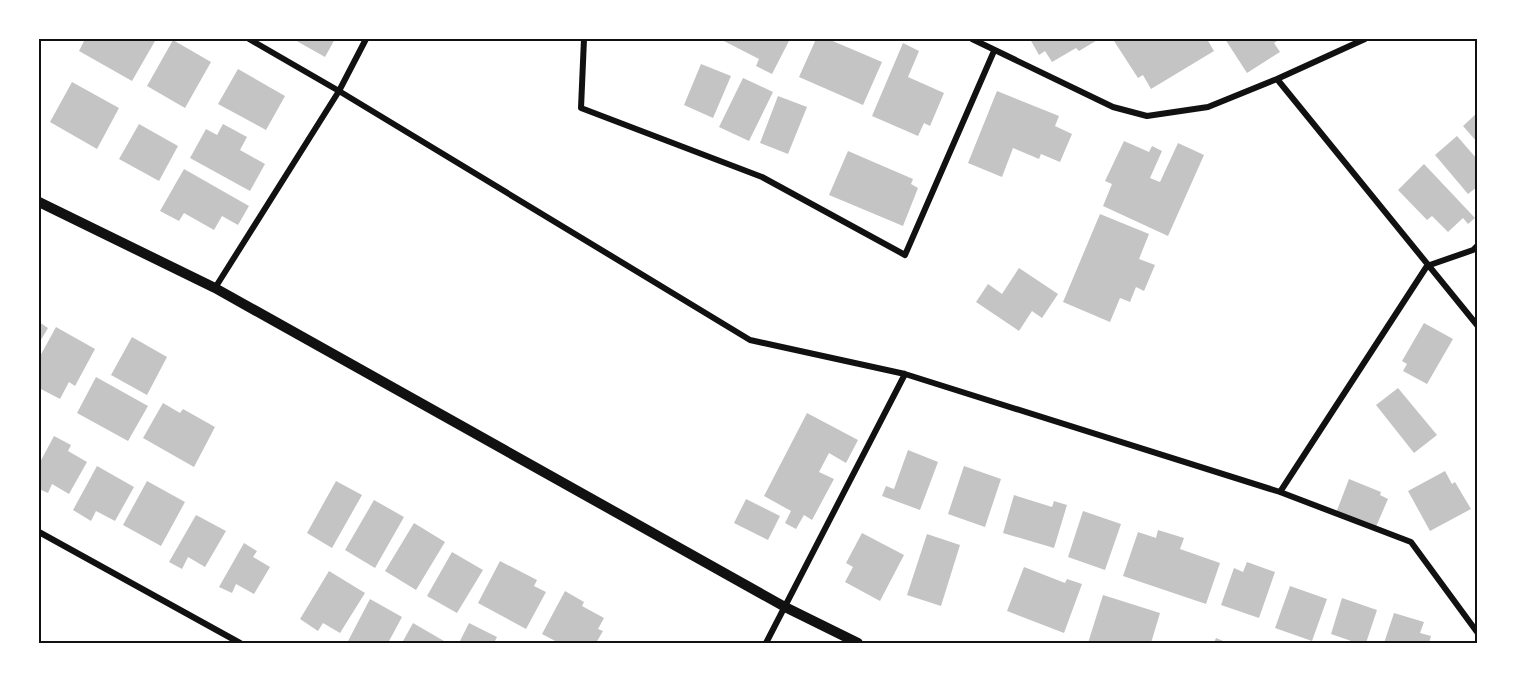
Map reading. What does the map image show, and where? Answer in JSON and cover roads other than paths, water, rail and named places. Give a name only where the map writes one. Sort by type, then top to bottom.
[{"type":"street","points":[[249,39],[750,340],[905,374],[1280,492],[1410,542],[1477,632]]},
{"type":"street","points":[[215,288],[339,91],[366,39]]},
{"type":"street","points":[[584,39],[581,108],[762,177],[904,255],[994,51]]},
{"type":"street","points":[[972,39],[1113,107],[1147,117],[1208,108],[1365,39]]},
{"type":"street","points":[[1277,79],[1477,325]]},
{"type":"street","points":[[39,202],[215,288],[785,607],[858,643]]},
{"type":"street","points":[[1280,492],[1427,266],[1473,250],[1477,246]]},
{"type":"street","points":[[766,643],[905,374]]},
{"type":"street","points":[[39,532],[240,643]]}]
